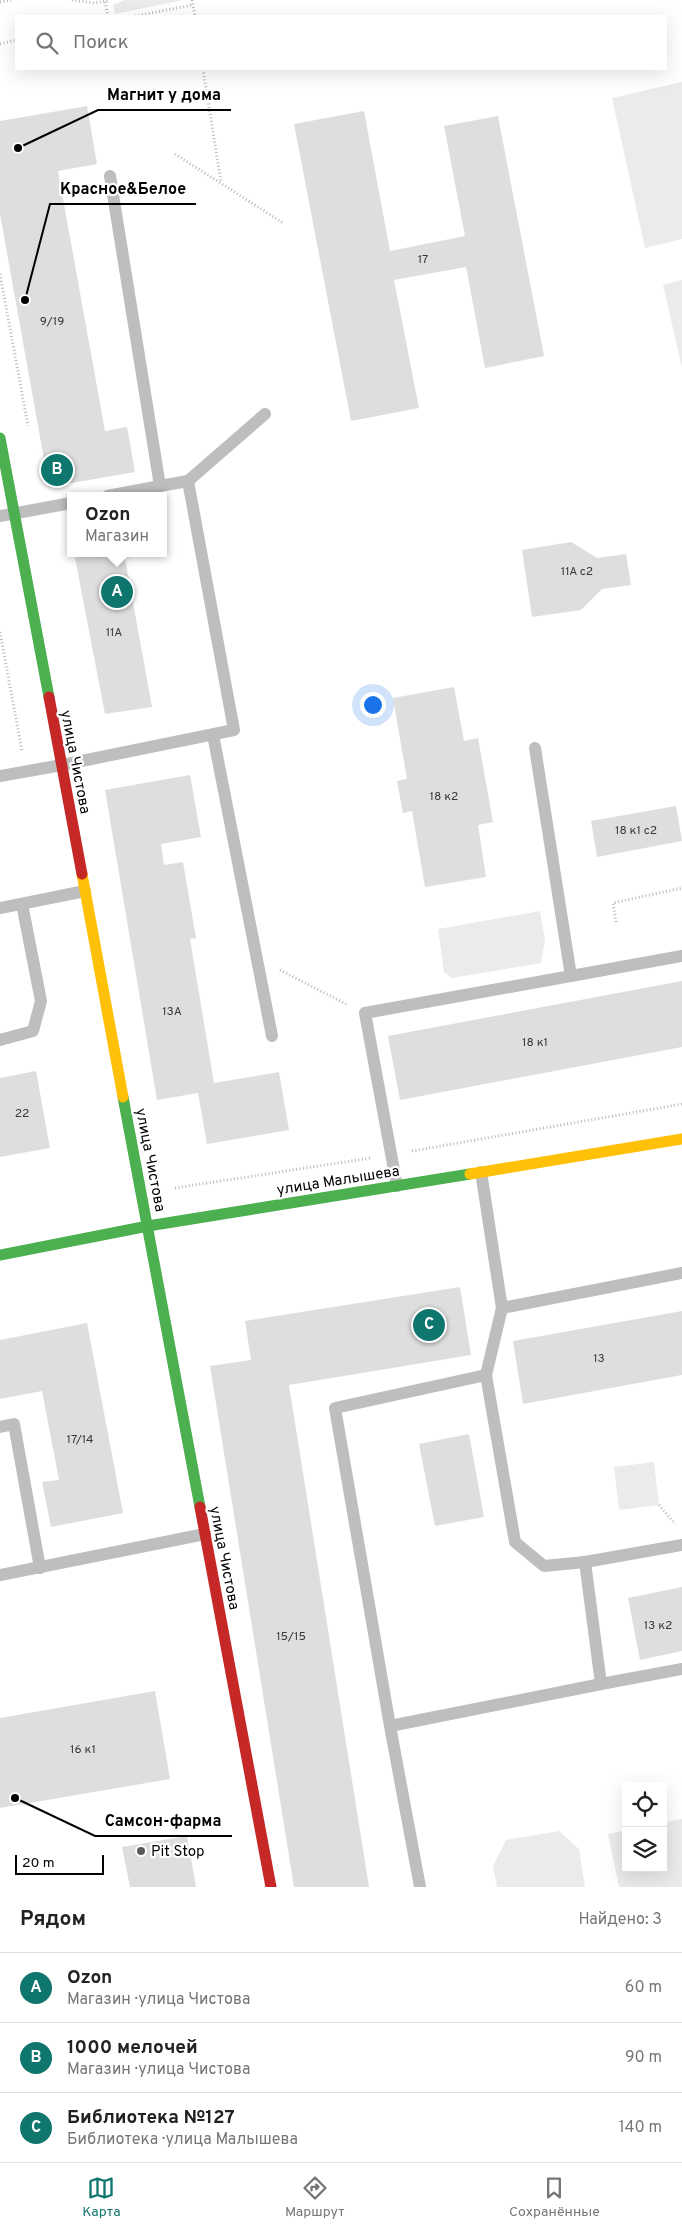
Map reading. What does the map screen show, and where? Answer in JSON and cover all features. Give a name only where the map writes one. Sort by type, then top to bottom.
[{"type":"street","name":"улица Чистова","points":[[0,438],[271,1887]]},
{"type":"street","name":"улица Малышева","points":[[0,1254],[148,1226],[682,1139]]},
{"type":"lane","points":[[110,176],[160,486]]},
{"type":"lane","points":[[129,492],[188,481],[265,414]]},
{"type":"lane","points":[[0,776],[234,730],[188,481]]},
{"type":"lane","points":[[0,516],[67,504]]},
{"type":"lane","points":[[213,734],[272,1036]]},
{"type":"lane","points":[[535,748],[571,976]]},
{"type":"lane","points":[[0,908],[85,891]]},
{"type":"lane","points":[[0,1040],[33,1032],[41,1001],[22,904]]},
{"type":"lane","points":[[397,1186],[365,1013],[682,956]]},
{"type":"lane","points":[[481,1172],[502,1308],[486,1375],[515,1542],[544,1566],[585,1562],[682,1545]]},
{"type":"lane","points":[[502,1308],[682,1273]]},
{"type":"lane","points":[[420,1887],[335,1408],[486,1375]]},
{"type":"lane","points":[[0,1427],[14,1424],[40,1568]]},
{"type":"lane","points":[[0,1575],[205,1534]]},
{"type":"lane","points":[[585,1562],[601,1684]]},
{"type":"lane","points":[[390,1726],[682,1669]]},
{"type":"path","points":[[0,2],[11,0]]},
{"type":"path","points":[[72,0],[95,3],[107,1],[108,15]]},
{"type":"path","points":[[192,0],[195,15]]},
{"type":"path","points":[[140,15],[193,5]]},
{"type":"path","points":[[0,44],[15,40]]},
{"type":"path","points":[[203,70],[222,182]]},
{"type":"path","points":[[175,154],[283,222]]},
{"type":"path","points":[[0,632],[26,771]]},
{"type":"path","points":[[616,922],[613,904],[682,888]]},
{"type":"path","points":[[257,958],[365,1013]]},
{"type":"path","points":[[175,1188],[391,1155],[682,1104]]},
{"type":"path","points":[[659,1505],[676,1525]]},
{"type":"shaded area","points":[[124,0],[184,0],[115,14],[113,5]]},
{"type":"shaded area","points":[[682,82],[682,239],[645,248],[612,98]]},
{"type":"shaded area","points":[[682,280],[682,368],[663,285]]},
{"type":"shaded area","points":[[540,911],[545,939],[541,963],[452,978],[444,972],[438,929]]},
{"type":"shaded area","points":[[654,1462],[659,1505],[619,1510],[614,1467]]},
{"type":"shaded area","points":[[682,1819],[682,1887],[619,1887],[608,1834],[622,1831],[622,1872],[667,1872],[667,1822]]},
{"type":"shaded area","points":[[559,1831],[579,1849],[585,1887],[497,1887],[493,1866],[506,1840]]},
{"type":"building","points":[[87,106],[97,164],[58,171],[105,431],[127,427],[135,472],[49,487],[0,214],[0,121]]},
{"type":"building","points":[[364,111],[390,251],[465,236],[444,126],[498,116],[544,356],[485,368],[466,267],[394,280],[419,408],[351,421],[294,124]]},
{"type":"building","points":[[571,542],[597,558],[626,554],[631,585],[602,589],[581,610],[532,617],[522,550]]},
{"type":"building","points":[[125,557],[152,707],[105,714],[75,558]]},
{"type":"building","points":[[454,687],[464,741],[478,738],[493,822],[478,825],[486,877],[425,887],[412,811],[403,813],[397,781],[407,779],[393,698]]},
{"type":"building","points":[[190,775],[201,837],[161,844],[164,865],[183,862],[196,938],[190,939],[214,1083],[279,1072],[289,1130],[207,1144],[198,1093],[157,1100],[105,790]]},
{"type":"building","points":[[676,806],[682,841],[597,857],[591,821]]},
{"type":"building","points":[[682,981],[682,1047],[400,1100],[388,1036]]},
{"type":"building","points":[[36,1071],[50,1148],[0,1157],[0,1078]]},
{"type":"building","points":[[460,1287],[471,1355],[289,1385],[369,1887],[294,1887],[210,1366],[251,1360],[245,1321]]},
{"type":"building","points":[[682,1311],[682,1375],[523,1404],[513,1341]]},
{"type":"building","points":[[87,1323],[123,1513],[51,1527],[42,1482],[59,1480],[42,1391],[0,1399],[0,1340]]},
{"type":"building","points":[[469,1434],[484,1517],[435,1526],[419,1444]]},
{"type":"building","points":[[682,1587],[682,1651],[640,1660],[628,1598]]},
{"type":"building","points":[[155,1691],[170,1779],[0,1808],[0,1718]]},
{"type":"building","points":[[187,1836],[196,1887],[130,1887],[122,1847]]},
{"type":"traffic: fast","points":[[0,438],[49,697]]},
{"type":"traffic: fast","points":[[123,1097],[200,1507]]},
{"type":"traffic: fast","points":[[0,1255],[148,1226],[470,1174]]},
{"type":"traffic: slow","points":[[82,874],[123,1097]]},
{"type":"traffic: slow","points":[[470,1174],[682,1139]]},
{"type":"traffic: jam","points":[[49,697],[82,874]]},
{"type":"traffic: jam","points":[[200,1507],[271,1887]]},
{"type":"place","name":"Магнит у дома","points":[[18,148]]},
{"type":"place","name":"Красное&Белое","points":[[25,300]]},
{"type":"place","name":"1000 мелочей","points":[[57,470]]},
{"type":"place","name":"Ozon","points":[[117,592]]},
{"type":"place","name":"Библиотека №127","points":[[429,1325]]},
{"type":"place","name":"Самсон-фарма","points":[[15,1798]]},
{"type":"place","name":"Pit Stop","points":[[141,1851]]}]
